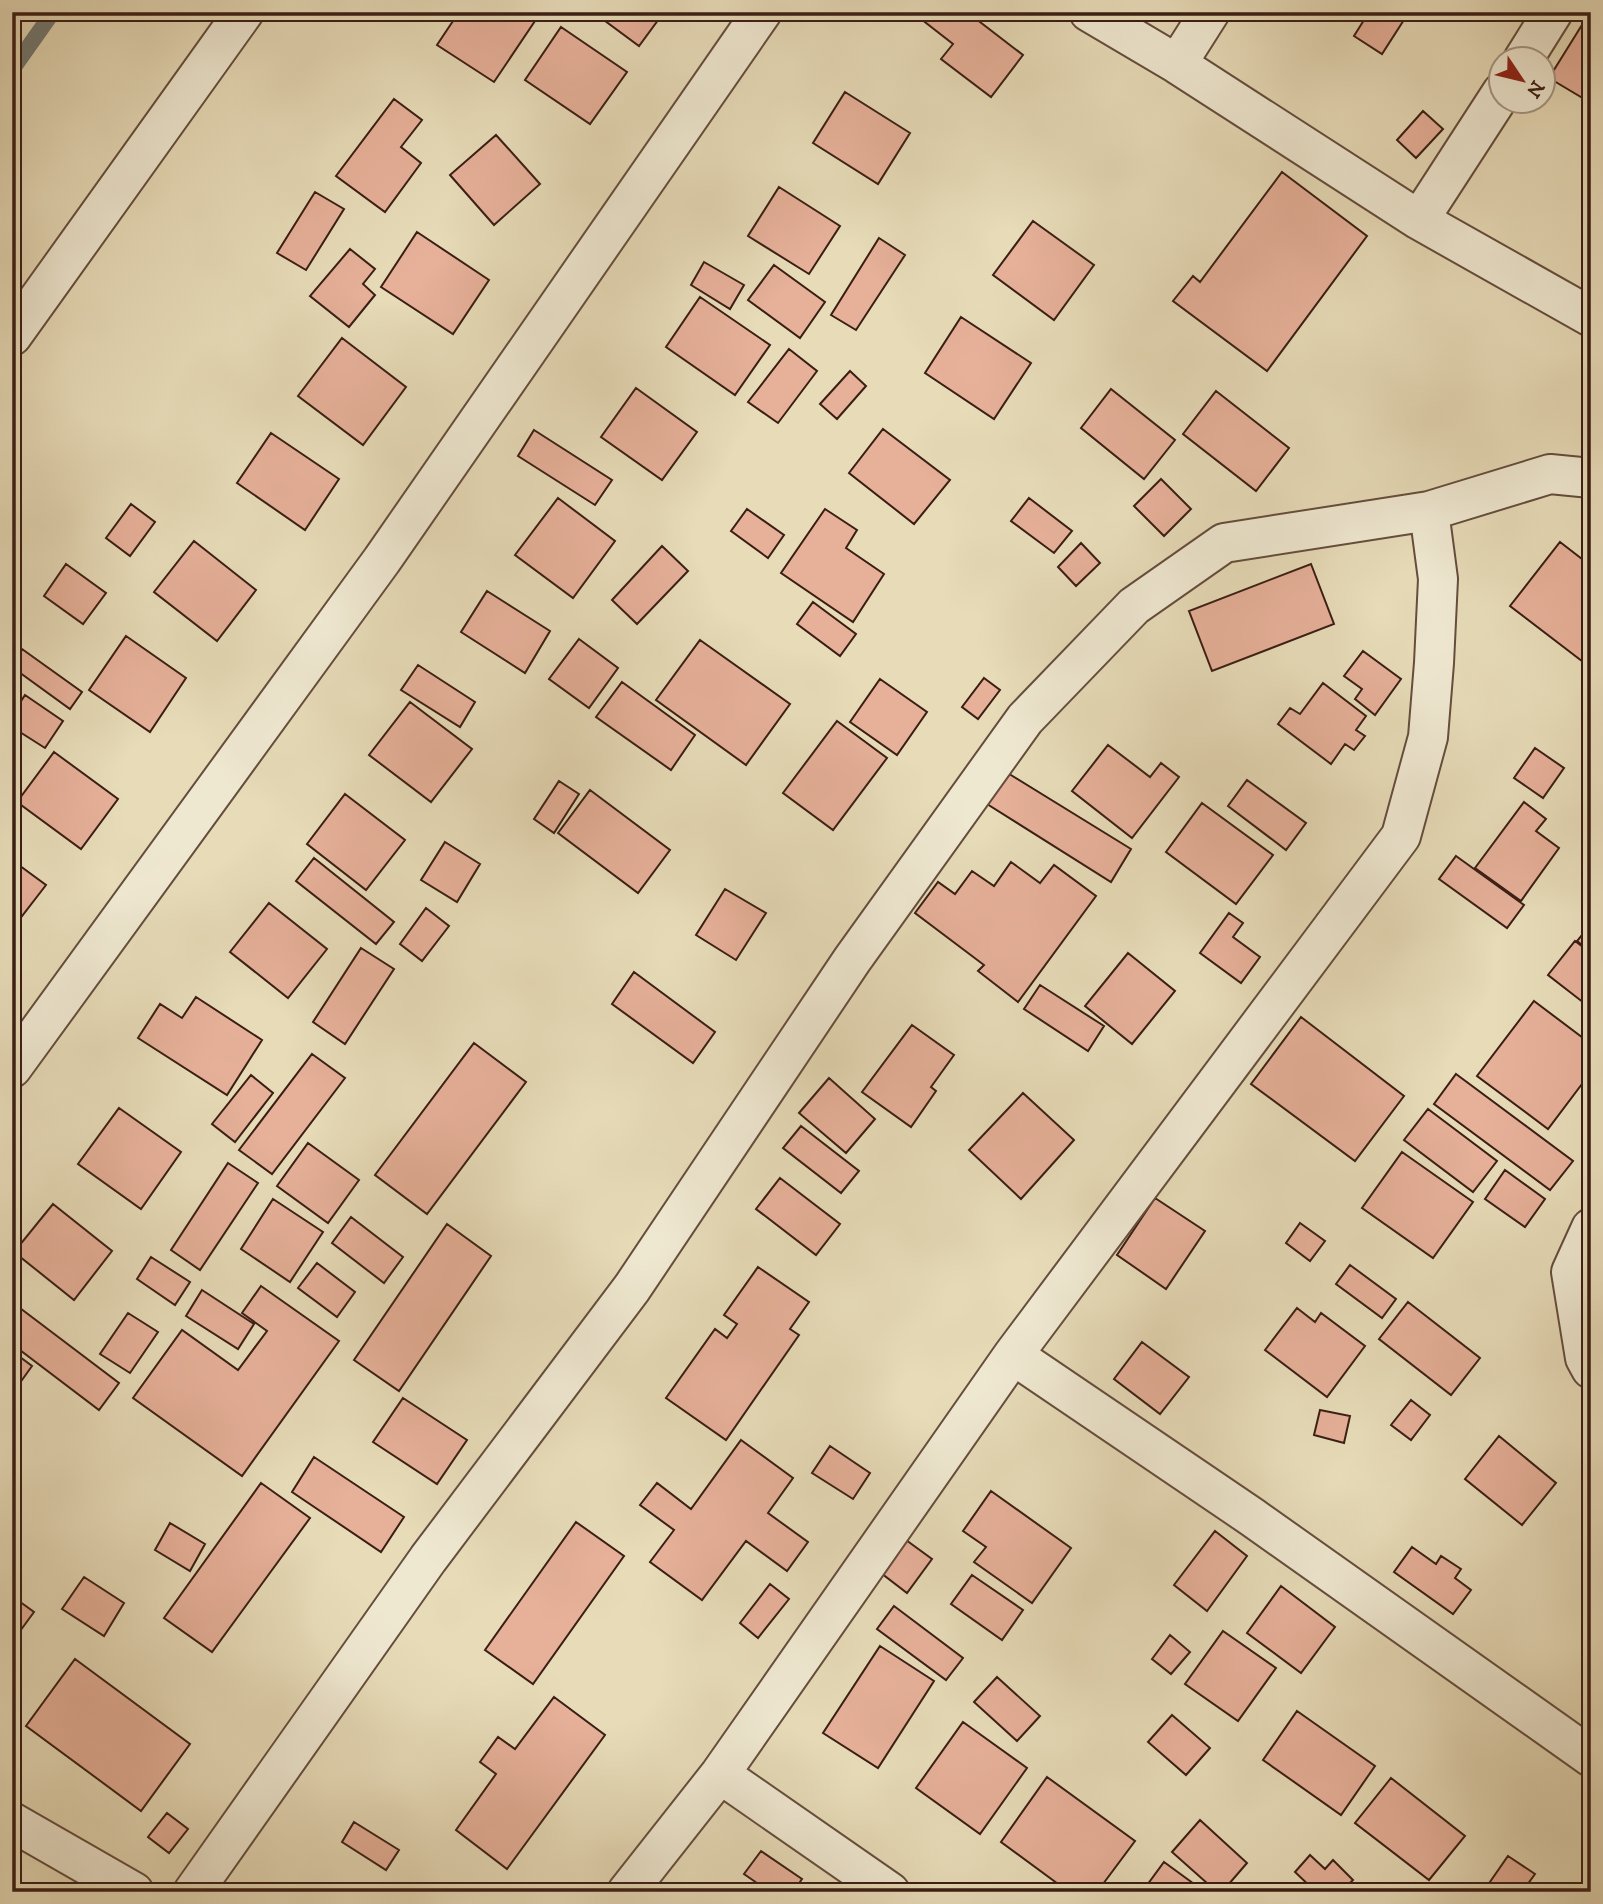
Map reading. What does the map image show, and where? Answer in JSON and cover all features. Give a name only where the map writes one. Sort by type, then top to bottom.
[{"type":"street","points":[[12,336],[244,12]]},
{"type":"street","points":[[12,1068],[382,560],[762,12]]},
{"type":"street","points":[[1089,12],[1177,64],[1419,220],[1591,317]]},
{"type":"street","points":[[1177,64],[1210,12]]},
{"type":"street","points":[[1532,46],[1553,12]]},
{"type":"street","points":[[1419,220],[1488,114]]},
{"type":"street","points":[[193,1892],[428,1559],[632,1288],[852,960],[1025,719],[1134,606],[1224,543],[1429,511],[1550,474],[1591,478]]},
{"type":"street","points":[[627,1892],[720,1774],[1013,1355],[1401,836],[1428,737],[1438,579],[1429,511]]},
{"type":"street","points":[[1591,1228],[1571,1272],[1585,1358],[1591,1368]]},
{"type":"street","points":[[1013,1355],[1252,1517],[1591,1757]]},
{"type":"street","points":[[720,1774],[890,1892]]},
{"type":"street","points":[[12,1822],[114,1886]]},
{"type":"building","points":[[459,12],[541,12],[494,82],[437,45]]},
{"type":"building","points":[[593,12],[664,12],[639,46]]},
{"type":"building","points":[[912,12],[967,12],[1023,55],[991,97],[941,59],[953,44]]},
{"type":"building","points":[[1369,12],[1409,12],[1382,54],[1354,36]]},
{"type":"building","points":[[1591,12],[1591,103],[1558,83],[1558,64]]},
{"type":"building","points":[[561,27],[627,72],[590,124],[525,80]]},
{"type":"building","points":[[845,92],[910,133],[878,184],[813,143]]},
{"type":"building","points":[[394,99],[422,120],[401,147],[421,163],[385,212],[336,176]]},
{"type":"building","points":[[1423,111],[1443,129],[1416,158],[1397,140]]},
{"type":"building","points":[[496,135],[540,184],[494,225],[450,175]]},
{"type":"building","points":[[1282,172],[1367,236],[1267,371],[1173,301],[1193,276],[1200,282]]},
{"type":"building","points":[[779,187],[840,226],[809,274],[748,236]]},
{"type":"building","points":[[315,192],[344,209],[306,270],[277,253]]},
{"type":"building","points":[[1033,221],[1094,265],[1054,320],[993,275]]},
{"type":"building","points":[[417,232],[489,280],[453,334],[381,287]]},
{"type":"building","points":[[879,238],[905,255],[856,330],[831,315]]},
{"type":"building","points":[[350,249],[375,269],[363,284],[375,295],[349,327],[310,296]]},
{"type":"building","points":[[704,262],[744,285],[730,309],[691,285]]},
{"type":"building","points":[[774,265],[825,302],[800,338],[748,300]]},
{"type":"building","points":[[700,297],[770,345],[735,395],[666,347]]},
{"type":"building","points":[[961,317],[1031,363],[994,419],[925,373]]},
{"type":"building","points":[[342,338],[406,387],[363,445],[298,396]]},
{"type":"building","points":[[789,349],[817,371],[778,423],[748,402]]},
{"type":"building","points":[[850,371],[866,386],[837,419],[820,404]]},
{"type":"building","points":[[636,388],[697,432],[662,480],[601,437]]},
{"type":"building","points":[[1111,389],[1175,440],[1144,479],[1081,428]]},
{"type":"building","points":[[1216,391],[1289,448],[1256,491],[1183,434]]},
{"type":"building","points":[[883,429],[950,480],[914,524],[849,473]]},
{"type":"building","points":[[534,430],[612,480],[595,505],[518,456]]},
{"type":"building","points":[[271,433],[339,479],[305,530],[237,483]]},
{"type":"building","points":[[1161,479],[1191,509],[1164,536],[1134,506]]},
{"type":"building","points":[[558,498],[615,541],[573,598],[515,555]]},
{"type":"building","points":[[1029,498],[1072,531],[1054,553],[1011,521]]},
{"type":"building","points":[[131,504],[155,522],[130,556],[106,538]]},
{"type":"building","points":[[747,509],[784,535],[768,558],[731,531]]},
{"type":"building","points":[[825,509],[857,530],[846,548],[884,574],[853,622],[781,573]]},
{"type":"building","points":[[194,541],[256,590],[217,641],[154,592]]},
{"type":"building","points":[[1560,542],[1591,566],[1591,668],[1510,606]]},
{"type":"building","points":[[1081,543],[1100,563],[1076,586],[1058,567]]},
{"type":"building","points":[[662,546],[688,571],[637,624],[612,600]]},
{"type":"building","points":[[66,564],[106,593],[83,624],[44,596]]},
{"type":"building","points":[[1311,564],[1334,624],[1212,671],[1189,611]]},
{"type":"building","points":[[487,591],[550,631],[525,673],[461,632]]},
{"type":"building","points":[[813,602],[856,634],[840,656],[797,624]]},
{"type":"building","points":[[126,636],[186,678],[150,732],[89,690]]},
{"type":"building","points":[[579,639],[618,668],[589,708],[549,679]]},
{"type":"building","points":[[700,640],[790,704],[746,765],[656,700]]},
{"type":"building","points":[[22,649],[82,692],[70,709],[12,667],[12,661]]},
{"type":"building","points":[[1363,651],[1401,679],[1375,715],[1355,699],[1362,689],[1344,676]]},
{"type":"building","points":[[418,665],[475,702],[460,727],[401,690]]},
{"type":"building","points":[[984,678],[1000,690],[978,719],[962,707]]},
{"type":"building","points":[[880,679],[927,712],[897,755],[850,722]]},
{"type":"building","points":[[622,682],[695,735],[671,770],[596,717]]},
{"type":"building","points":[[1323,683],[1366,716],[1356,730],[1365,736],[1354,750],[1345,744],[1331,764],[1278,724],[1290,708],[1300,714]]},
{"type":"building","points":[[25,695],[63,721],[45,748],[12,727],[12,715]]},
{"type":"building","points":[[410,702],[472,749],[431,802],[369,755]]},
{"type":"building","points":[[837,721],[887,758],[833,830],[783,793]]},
{"type":"building","points":[[1108,745],[1150,777],[1161,763],[1179,777],[1132,838],[1072,791]]},
{"type":"building","points":[[1535,748],[1564,768],[1543,798],[1514,778]]},
{"type":"building","points":[[54,752],[118,799],[81,849],[17,802]]},
{"type":"building","points":[[1006,772],[1131,849],[1111,882],[987,804]]},
{"type":"building","points":[[1247,780],[1306,823],[1286,850],[1228,806]]},
{"type":"building","points":[[559,781],[579,794],[554,833],[534,819]]},
{"type":"building","points":[[590,790],[670,850],[638,893],[558,833]]},
{"type":"building","points":[[345,794],[405,840],[366,890],[307,844]]},
{"type":"building","points":[[1524,802],[1546,819],[1536,831],[1559,848],[1521,901],[1475,868]]},
{"type":"building","points":[[1202,803],[1273,855],[1236,904],[1166,852]]},
{"type":"building","points":[[445,842],[480,864],[457,902],[421,880]]},
{"type":"building","points":[[1456,856],[1524,905],[1507,928],[1439,879]]},
{"type":"building","points":[[314,858],[394,922],[376,944],[296,881]]},
{"type":"building","points":[[12,860],[46,885],[12,929]]},
{"type":"building","points":[[1011,862],[1040,883],[1054,865],[1096,896],[1018,1002],[978,971],[984,965],[915,913],[938,882],[955,894],[972,871],[994,886]]},
{"type":"building","points":[[725,889],[766,913],[736,960],[696,935]]},
{"type":"building","points":[[269,903],[327,949],[288,998],[230,952]]},
{"type":"building","points":[[426,908],[449,926],[422,961],[400,944]]},
{"type":"building","points":[[1229,913],[1243,923],[1233,937],[1260,957],[1241,983],[1200,953]]},
{"type":"building","points":[[1591,924],[1591,952],[1577,941]]},
{"type":"building","points":[[1575,941],[1591,953],[1591,995],[1584,1003],[1548,975]]},
{"type":"building","points":[[361,948],[394,969],[345,1044],[313,1022]]},
{"type":"building","points":[[1128,953],[1175,991],[1132,1044],[1085,1006]]},
{"type":"building","points":[[634,972],[715,1032],[693,1063],[612,1004]]},
{"type":"building","points":[[1040,985],[1104,1026],[1088,1051],[1024,1009]]},
{"type":"building","points":[[196,997],[262,1040],[227,1095],[138,1038],[160,1004],[182,1018]]},
{"type":"building","points":[[1534,1001],[1591,1044],[1591,1072],[1548,1129],[1477,1076]]},
{"type":"building","points":[[1301,1017],[1404,1096],[1355,1161],[1251,1084]]},
{"type":"building","points":[[912,1025],[954,1055],[931,1087],[936,1091],[911,1127],[862,1092]]},
{"type":"building","points":[[474,1043],[526,1082],[427,1214],[375,1175]]},
{"type":"building","points":[[312,1054],[345,1078],[272,1174],[239,1150]]},
{"type":"building","points":[[1456,1074],[1573,1161],[1550,1190],[1434,1104]]},
{"type":"building","points":[[251,1075],[273,1093],[235,1142],[212,1124]]},
{"type":"building","points":[[829,1078],[875,1119],[846,1153],[799,1113]]},
{"type":"building","points":[[1023,1093],[1074,1140],[1021,1199],[969,1150]]},
{"type":"building","points":[[119,1108],[181,1152],[141,1209],[78,1164]]},
{"type":"building","points":[[1428,1109],[1497,1161],[1473,1192],[1404,1140]]},
{"type":"building","points":[[801,1126],[859,1171],[841,1193],[783,1148]]},
{"type":"building","points":[[308,1143],[359,1180],[328,1223],[277,1186]]},
{"type":"building","points":[[1402,1152],[1473,1202],[1433,1258],[1362,1208]]},
{"type":"building","points":[[228,1163],[258,1183],[200,1270],[171,1250]]},
{"type":"building","points":[[1505,1170],[1545,1199],[1525,1227],[1485,1199]]},
{"type":"building","points":[[780,1178],[840,1224],[816,1255],[756,1209]]},
{"type":"building","points":[[1155,1198],[1205,1231],[1166,1289],[1117,1255]]},
{"type":"building","points":[[273,1199],[323,1232],[290,1282],[241,1249]]},
{"type":"building","points":[[53,1204],[112,1251],[74,1300],[14,1252]]},
{"type":"building","points":[[351,1217],[403,1257],[384,1283],[332,1243]]},
{"type":"building","points":[[1300,1223],[1325,1241],[1310,1261],[1286,1243]]},
{"type":"building","points":[[447,1224],[491,1256],[399,1391],[354,1360]]},
{"type":"building","points":[[151,1257],[190,1282],[175,1305],[137,1279]]},
{"type":"building","points":[[317,1263],[355,1292],[337,1317],[298,1288]]},
{"type":"building","points":[[1350,1265],[1396,1299],[1382,1318],[1336,1284]]},
{"type":"building","points":[[758,1267],[809,1302],[790,1329],[799,1335],[726,1440],[666,1398],[715,1329],[727,1338],[737,1324],[724,1315]]},
{"type":"building","points":[[261,1286],[339,1341],[242,1476],[133,1398],[182,1330],[238,1370],[267,1331],[242,1313]]},
{"type":"building","points":[[202,1290],[254,1324],[238,1349],[186,1316]]},
{"type":"building","points":[[12,1302],[119,1383],[99,1410],[12,1344]]},
{"type":"building","points":[[1408,1302],[1480,1358],[1451,1395],[1379,1339]]},
{"type":"building","points":[[1297,1308],[1315,1322],[1321,1313],[1365,1346],[1327,1397],[1265,1350]]},
{"type":"building","points":[[128,1313],[158,1332],[130,1373],[100,1354]]},
{"type":"building","points":[[1142,1342],[1189,1377],[1160,1414],[1114,1379]]},
{"type":"building","points":[[12,1351],[32,1366],[12,1394]]},
{"type":"building","points":[[403,1398],[467,1440],[437,1484],[373,1442]]},
{"type":"building","points":[[1411,1400],[1430,1415],[1411,1440],[1391,1425]]},
{"type":"building","points":[[1320,1410],[1350,1416],[1344,1443],[1314,1435]]},
{"type":"building","points":[[1499,1436],[1556,1483],[1522,1525],[1465,1479]]},
{"type":"building","points":[[741,1440],[793,1478],[768,1513],[808,1542],[787,1571],[746,1541],[702,1600],[650,1562],[674,1530],[640,1505],[657,1483],[691,1509]]},
{"type":"building","points":[[830,1446],[870,1473],[853,1499],[812,1473]]},
{"type":"building","points":[[314,1457],[404,1517],[381,1552],[292,1492]]},
{"type":"building","points":[[261,1483],[310,1518],[212,1652],[164,1618]]},
{"type":"building","points":[[991,1491],[1071,1548],[1032,1603],[974,1562],[986,1547],[963,1531]]},
{"type":"building","points":[[576,1522],[624,1556],[533,1684],[485,1650]]},
{"type":"building","points":[[170,1523],[205,1544],[190,1571],[155,1550]]},
{"type":"building","points":[[1215,1531],[1247,1556],[1207,1611],[1174,1585]]},
{"type":"building","points":[[906,1540],[932,1559],[907,1593],[881,1573]]},
{"type":"building","points":[[1412,1547],[1436,1564],[1441,1556],[1461,1569],[1455,1578],[1471,1590],[1453,1614],[1394,1572]]},
{"type":"building","points":[[972,1575],[1023,1610],[1002,1640],[951,1604]]},
{"type":"building","points":[[84,1577],[124,1603],[104,1636],[62,1609]]},
{"type":"building","points":[[770,1584],[789,1599],[758,1638],[740,1623]]},
{"type":"building","points":[[1281,1586],[1335,1627],[1301,1673],[1247,1633]]},
{"type":"building","points":[[12,1596],[34,1612],[12,1642]]},
{"type":"building","points":[[894,1606],[963,1658],[946,1680],[877,1629]]},
{"type":"building","points":[[1223,1631],[1276,1668],[1238,1721],[1185,1684]]},
{"type":"building","points":[[1170,1635],[1190,1652],[1171,1674],[1152,1659]]},
{"type":"building","points":[[880,1646],[934,1681],[878,1768],[823,1733]]},
{"type":"building","points":[[75,1659],[190,1744],[141,1811],[26,1726]]},
{"type":"building","points":[[997,1677],[1040,1716],[1017,1741],[974,1702]]},
{"type":"building","points":[[554,1697],[605,1735],[507,1869],[456,1830],[496,1774],[480,1762],[498,1737],[515,1749]]},
{"type":"building","points":[[1297,1711],[1375,1766],[1341,1815],[1263,1760]]},
{"type":"building","points":[[1172,1715],[1210,1748],[1186,1775],[1148,1742]]},
{"type":"building","points":[[963,1722],[1027,1768],[980,1834],[916,1788]]},
{"type":"building","points":[[1047,1777],[1135,1841],[1097,1892],[1069,1892],[1001,1842]]},
{"type":"building","points":[[1391,1778],[1465,1836],[1429,1880],[1355,1823]]},
{"type":"building","points":[[167,1813],[188,1829],[169,1853],[148,1837]]},
{"type":"building","points":[[1200,1820],[1247,1863],[1222,1892],[1217,1892],[1172,1852]]},
{"type":"building","points":[[354,1822],[399,1850],[386,1870],[342,1842]]},
{"type":"building","points":[[761,1851],[802,1879],[793,1892],[770,1892],[744,1874]]},
{"type":"building","points":[[1310,1855],[1325,1869],[1333,1860],[1353,1880],[1341,1892],[1316,1892],[1295,1872]]},
{"type":"building","points":[[1508,1856],[1535,1874],[1522,1892],[1483,1892]]},
{"type":"building","points":[[1164,1862],[1205,1892],[1142,1892]]},
{"type":"waterway","points":[[12,70],[53,12]]}]
